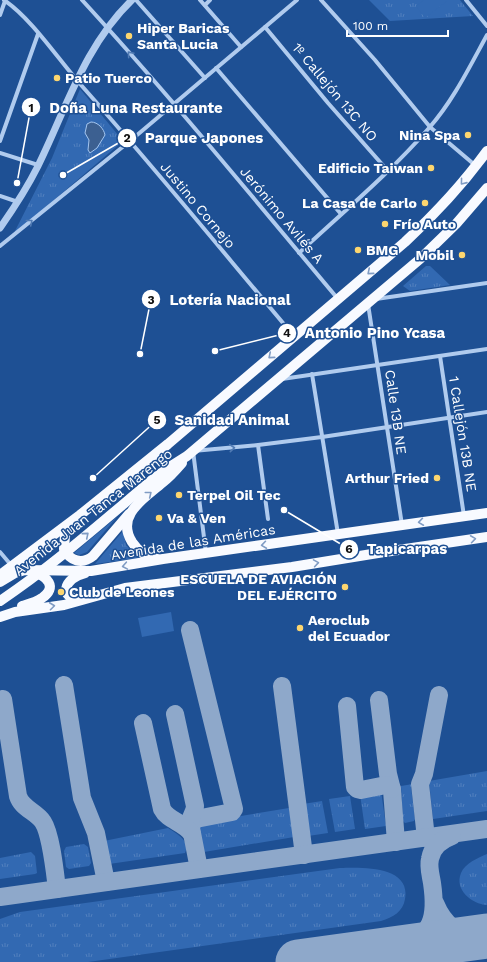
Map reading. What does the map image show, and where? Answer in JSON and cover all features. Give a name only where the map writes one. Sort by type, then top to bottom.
[{"type":"main road","name":"Avenida Juan Tanca Marengo","points":[[14,569],[172,440],[421,227],[439,209],[487,151]]},
{"type":"main road","name":"Avenida Juan Tanca Marengo","points":[[0,601],[58,559],[152,480],[190,454],[278,380],[437,243],[456,224],[487,188]]},
{"type":"main road","points":[[80,515],[68,529],[63,545],[69,557],[77,561],[86,560],[93,556],[136,505],[173,474],[190,454]]},
{"type":"main road","points":[[136,505],[128,520],[127,526],[130,538],[137,549],[146,556],[156,559],[163,559]]},
{"type":"main road","name":"Avenida de las Américas","points":[[0,575],[14,569],[91,572],[163,559],[487,513]]},
{"type":"main road","points":[[0,616],[15,612],[64,605],[125,588],[292,567],[487,537]]},
{"type":"main road","points":[[0,616],[42,598],[48,592],[50,587],[49,581],[43,575],[14,569]]},
{"type":"main road","name":"Avenida de las Américas","points":[[0,582],[14,569]]},
{"type":"main road","points":[[83,599],[75,599],[69,595],[66,589],[67,585],[75,576],[91,572]]},
{"type":"street","points":[[0,15],[4,0]]},
{"type":"street","name":"Justino Cornejo","points":[[4,0],[18,11],[38,34],[294,336]]},
{"type":"street","name":"Jerónimo Avilés A","points":[[82,0],[242,183],[338,299]]},
{"type":"street","points":[[0,228],[18,202],[38,165],[76,80],[107,27],[132,0]]},
{"type":"street","points":[[136,0],[205,78]]},
{"type":"street","points":[[200,0],[241,47]]},
{"type":"street","points":[[204,5],[210,0]]},
{"type":"street","points":[[0,246],[130,141],[297,0]]},
{"type":"street","points":[[321,0],[430,127],[476,166]]},
{"type":"street","points":[[466,0],[487,26]]},
{"type":"street","name":"1º Callejón 13C NO","points":[[265,27],[328,103],[388,171]]},
{"type":"street","points":[[0,141],[38,34]]},
{"type":"street","points":[[299,253],[388,171],[430,127],[458,87],[487,35]]},
{"type":"street","points":[[216,68],[341,214]]},
{"type":"street","points":[[0,153],[38,165]]},
{"type":"street","points":[[0,196],[18,202]]},
{"type":"street","points":[[370,301],[487,283]]},
{"type":"street","name":"Calle 13B NE","points":[[370,301],[386,428],[402,525]]},
{"type":"street","points":[[278,380],[377,364],[487,349]]},
{"type":"street","name":"1 Callejón 13B NE","points":[[440,356],[464,516]]},
{"type":"street","points":[[312,374],[338,534]]},
{"type":"street","points":[[206,553],[190,454],[386,428],[487,412]]},
{"type":"street","points":[[258,445],[268,518]]},
{"type":"street","points":[[0,552],[14,569]]},
{"type":"green space","points":[[369,0],[460,0],[473,16],[390,21]]},
{"type":"green space","points":[[424,0],[447,1],[425,18],[416,6]]},
{"type":"green space","points":[[80,89],[123,141],[13,235],[52,158]]},
{"type":"green space","points":[[426,266],[430,266],[450,285],[410,291],[403,286]]},
{"type":"green space","points":[[117,517],[87,552],[79,555],[74,553]]},
{"type":"green space","points":[[123,531],[126,545],[138,558],[95,564]]},
{"type":"green space","points":[[171,612],[174,631],[142,637],[138,618]]},
{"type":"green space","points":[[487,771],[487,811],[433,819],[429,781]]},
{"type":"green space","points":[[413,784],[411,787],[415,819],[414,821],[405,823],[403,821],[401,786]]},
{"type":"green space","points":[[381,791],[386,826],[365,829],[360,794]]},
{"type":"green space","points":[[350,796],[355,829],[335,832],[329,799]]},
{"type":"green space","points":[[322,801],[328,833],[308,836],[303,804]]},
{"type":"green space","points":[[289,808],[294,837],[198,853],[193,824]]},
{"type":"green space","points":[[168,828],[185,841],[185,853],[109,864],[104,841]]},
{"type":"green space","points":[[84,844],[88,847],[91,863],[89,866],[69,869],[66,867],[64,851],[66,847]]},
{"type":"green space","points":[[31,852],[35,856],[37,873],[0,879],[0,858]]},
{"type":"green space","points":[[487,854],[487,905],[470,899],[462,890],[459,879],[465,866]]},
{"type":"green space","points":[[340,868],[372,869],[393,874],[401,880],[405,888],[404,904],[400,911],[390,918],[381,921],[88,962],[0,962],[0,919],[20,912]]},
{"type":"shaded area","points":[[91,122],[100,126],[105,135],[97,148],[90,153],[88,150],[89,140],[85,133],[87,124]]},
{"type":"taxiway","points":[[190,630],[234,809],[232,812],[196,819],[190,826]]},
{"type":"taxiway","points":[[64,685],[82,798],[96,833],[106,882]]},
{"type":"taxiway","points":[[282,686],[304,855]]},
{"type":"taxiway","points":[[426,838],[420,784],[424,774],[439,695]]},
{"type":"taxiway","points":[[3,699],[18,796],[23,804],[40,818],[46,828],[52,854],[57,889]]},
{"type":"taxiway","points":[[379,700],[388,774],[392,790],[396,842]]},
{"type":"taxiway","points":[[347,706],[355,787],[361,790],[386,785],[390,786],[392,789]]},
{"type":"taxiway","points":[[175,714],[195,806],[190,823],[199,869]]},
{"type":"taxiway","points":[[143,723],[162,809],[168,816],[185,827],[192,834]]},
{"type":"taxiway","points":[[0,897],[487,829]]},
{"type":"taxiway","points":[[398,948],[419,938],[430,924],[434,906],[429,862],[431,855],[438,844],[452,836]]},
{"type":"taxiway","points":[[435,903],[448,924],[467,934],[484,936]]},
{"type":"taxiway","points":[[441,962],[462,939]]},
{"type":"taxiway","points":[[398,948],[415,962]]},
{"type":"runway","points":[[298,962],[487,936]]},
{"type":"place","name":"Hiper Baricas Santa Lucia","points":[[129,36]]},
{"type":"place","name":"Patio Tuerco","points":[[57,78]]},
{"type":"place","name":"Nina Spa","points":[[468,135]]},
{"type":"place","name":"Edificio Taiwan","points":[[431,168]]},
{"type":"place","name":"Parque Japones","points":[[63,175]]},
{"type":"place","name":"Doña Luna Restaurante","points":[[17,183]]},
{"type":"place","name":"La Casa de Carlo","points":[[425,203]]},
{"type":"place","name":"Frío Auto","points":[[385,224]]},
{"type":"place","name":"BMG","points":[[358,250]]},
{"type":"place","name":"Mobil","points":[[462,255]]},
{"type":"place","name":"Antonio Pino Ycasa","points":[[215,351]]},
{"type":"place","name":"Lotería Nacional","points":[[140,354]]},
{"type":"place","name":"Sanidad Animal","points":[[93,478]]},
{"type":"place","name":"Arthur Fried","points":[[437,478]]},
{"type":"place","name":"Terpel Oil Tec","points":[[179,495]]},
{"type":"place","name":"Tapicarpas","points":[[284,510]]},
{"type":"place","name":"Va & Ven","points":[[159,518]]},
{"type":"place","name":"ESCUELA DE AVIACIÓN DEL EJÉRCITO","points":[[345,587]]},
{"type":"place","name":"Club de Leones","points":[[61,592]]},
{"type":"place","name":"Aeroclub del Ecuador","points":[[300,628]]}]
